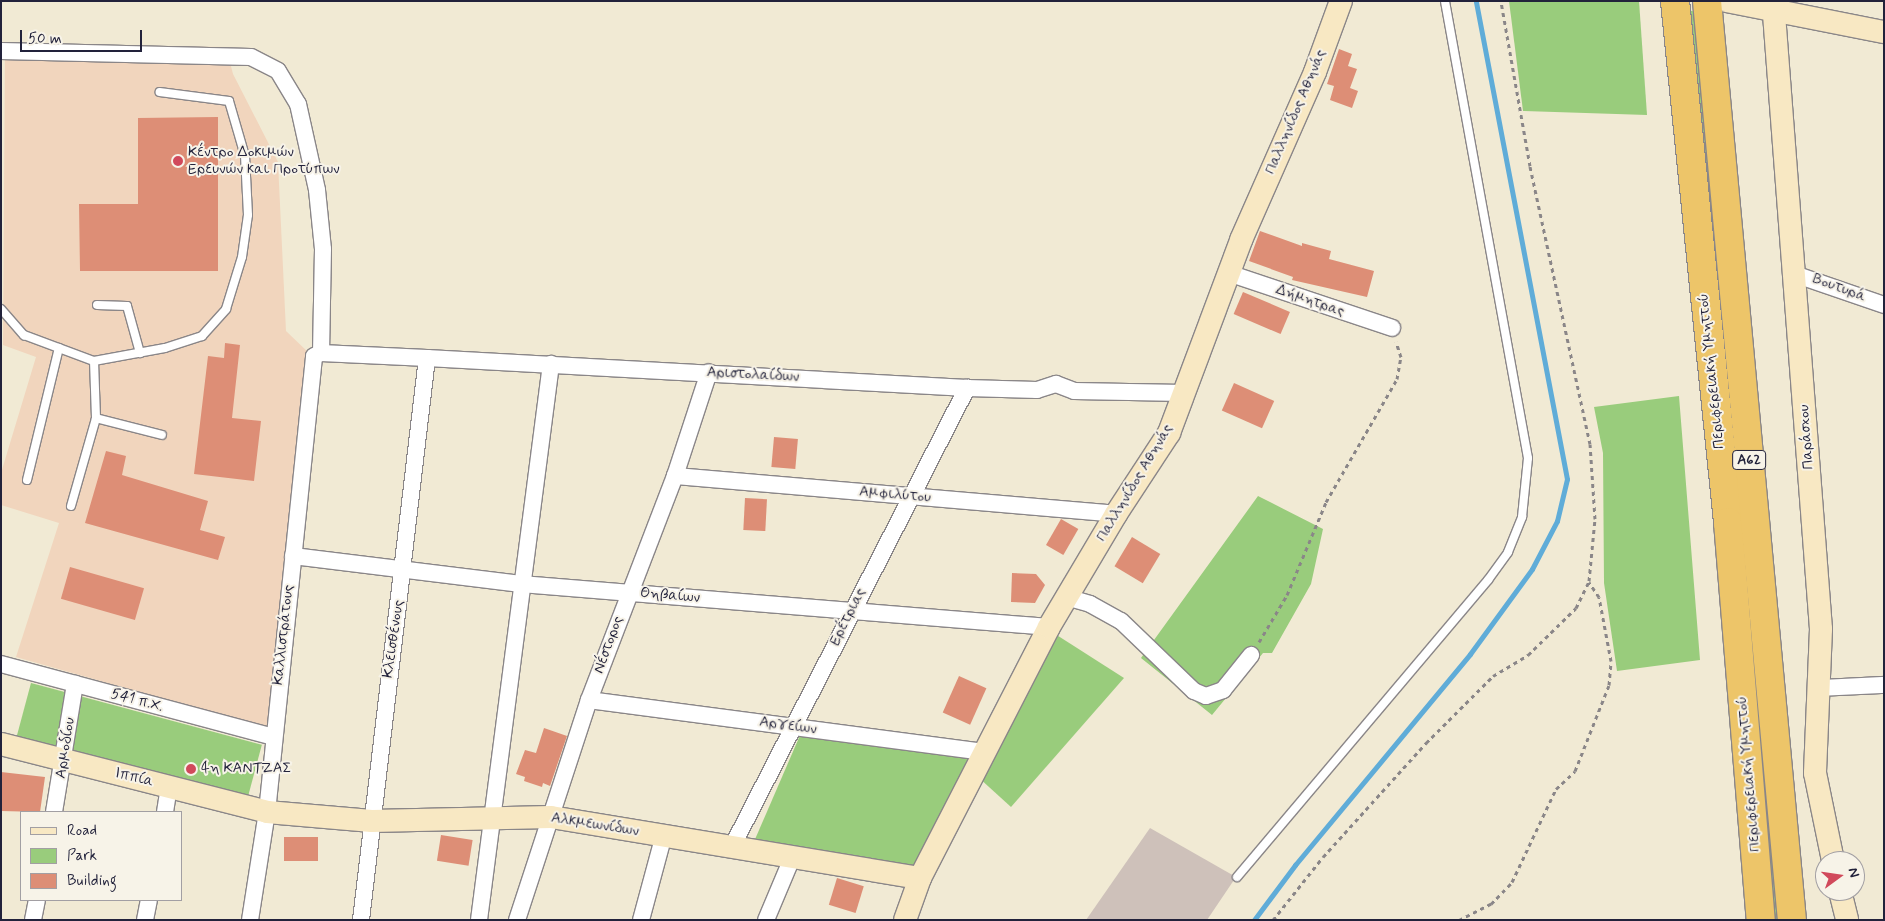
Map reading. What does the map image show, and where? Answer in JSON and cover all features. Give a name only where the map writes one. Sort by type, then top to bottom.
[{"type":"highway","name":"Περιφερειακή Υμηττού","points":[[1675,1],[1728,522],[1761,920]]},
{"type":"highway","name":"Περιφερειακή Υμηττού","points":[[1707,1],[1792,920]]},
{"type":"street","name":"Παλληνίδος Αθηνάς","points":[[905,920],[920,878],[1049,627],[1116,514],[1169,433],[1228,273],[1315,72],[1341,1]]},
{"type":"street","points":[[1727,1],[1752,6],[1774,6],[1884,32]]},
{"type":"street","name":"Παράσχου","points":[[1774,6],[1821,629],[1815,772],[1831,851]]},
{"type":"street","points":[[1,51],[251,57],[278,70],[298,104],[317,190],[323,249],[321,353]]},
{"type":"street","name":"Δήμητρας","points":[[1228,273],[1392,328]]},
{"type":"street","name":"Βουτυρά","points":[[1794,274],[1884,305]]},
{"type":"street","name":"Αριστολαίδων","points":[[321,353],[710,372],[967,388],[1037,390],[1056,384],[1074,390],[1184,393]]},
{"type":"street","name":"Καλλιστράτους","points":[[250,920],[267,812],[273,737],[314,356],[321,353]]},
{"type":"street","name":"Κλεισθένους","points":[[361,920],[404,571],[427,358]]},
{"type":"street","points":[[479,920],[494,816],[521,584],[551,364]]},
{"type":"street","name":"Νέστορος","points":[[517,920],[589,700],[628,592],[675,476],[710,372]]},
{"type":"street","name":"Ερέτριας","points":[[732,847],[850,612],[967,388]]},
{"type":"street","name":"Αμφιλύτου","points":[[675,476],[1116,514]]},
{"type":"street","name":"Θηβαίων","points":[[293,556],[521,584],[1049,627]]},
{"type":"street","points":[[1066,597],[1090,604],[1121,621],[1194,691],[1206,696],[1223,690],[1250,655]]},
{"type":"street","name":"541 π.Χ.","points":[[1,664],[273,737]]},
{"type":"street","name":"Αρμοδίου","points":[[54,811],[75,684]]},
{"type":"street","points":[[1820,688],[1884,685]]},
{"type":"street","name":"Αργείων","points":[[589,700],[986,752]]},
{"type":"street","name":"Ιππία","points":[[1,744],[267,812]]},
{"type":"street","points":[[165,811],[169,787]]},
{"type":"street","name":"Αλκμεωνίδων","points":[[267,812],[372,821],[494,816],[550,817],[920,878]]},
{"type":"street","points":[[641,920],[664,835]]},
{"type":"street","points":[[766,920],[792,858]]},
{"type":"street","points":[[33,920],[37,901]]},
{"type":"street","points":[[145,920],[149,901]]},
{"type":"street","points":[[1842,901],[1847,920]]},
{"type":"lane","points":[[1237,876],[1493,573],[1515,536],[1526,498],[1528,458],[1445,1]]},
{"type":"lane","points":[[1,309],[24,336],[94,361],[140,352],[202,336],[226,309],[242,257],[248,215],[245,156],[229,101],[160,92]]},
{"type":"lane","points":[[97,305],[127,306],[140,352]]},
{"type":"lane","points":[[27,480],[59,348]]},
{"type":"lane","points":[[71,506],[96,418],[94,361]]},
{"type":"lane","points":[[96,418],[162,435]]},
{"type":"path","points":[[1273,920],[1324,857],[1426,743],[1493,676],[1528,655],[1576,608],[1589,581],[1595,518],[1590,444],[1530,166],[1501,1]]},
{"type":"path","points":[[1250,655],[1287,595],[1326,502],[1397,379],[1401,357],[1392,328]]},
{"type":"path","points":[[1460,920],[1491,904],[1512,882],[1556,789],[1574,772],[1609,685],[1610,661],[1599,597],[1589,581]]},
{"type":"shaded area","points":[[5,44],[226,47],[233,74],[278,162],[286,331],[310,354],[270,729],[16,657],[59,523],[1,505],[1,473],[36,357],[3,345]]},
{"type":"shaded area","points":[[1150,828],[1236,877],[1207,920],[1086,920]]},
{"type":"green space","points":[[1509,1],[1639,1],[1647,115],[1523,111]]},
{"type":"green space","points":[[1688,10],[1696,12],[1782,920],[1772,920]]},
{"type":"green space","points":[[1679,396],[1700,660],[1617,671],[1604,583],[1603,453],[1594,407]]},
{"type":"green space","points":[[1258,496],[1323,529],[1311,584],[1272,653],[1263,653],[1212,715],[1141,658]]},
{"type":"green space","points":[[1052,632],[1124,678],[1011,807],[978,777]]},
{"type":"green space","points":[[31,683],[262,745],[246,803],[15,741]]},
{"type":"green space","points":[[801,733],[976,758],[916,869],[753,844]]},
{"type":"building","points":[[1339,49],[1352,54],[1348,66],[1357,69],[1350,88],[1358,91],[1352,108],[1330,100],[1334,86],[1327,84]]},
{"type":"building","name":"Κέντρο Δοκιμών Ερευνών και Προτύπων","points":[[218,117],[218,271],[80,271],[79,204],[138,204],[138,118]]},
{"type":"building","points":[[1260,231],[1302,246],[1302,243],[1331,251],[1329,259],[1374,271],[1367,297],[1292,280],[1293,277],[1249,261]]},
{"type":"building","points":[[1243,292],[1290,312],[1281,334],[1234,314]]},
{"type":"building","points":[[225,343],[240,345],[232,418],[261,421],[254,481],[194,474],[208,356],[224,358]]},
{"type":"building","points":[[1234,383],[1274,401],[1262,428],[1222,410]]},
{"type":"building","points":[[774,437],[798,439],[795,469],[771,467]]},
{"type":"building","points":[[106,451],[126,456],[122,475],[208,501],[200,530],[225,537],[218,560],[85,523]]},
{"type":"building","points":[[745,498],[767,499],[765,531],[743,530]]},
{"type":"building","points":[[1061,519],[1078,529],[1063,555],[1046,545]]},
{"type":"building","points":[[1132,537],[1160,554],[1143,583],[1114,566]]},
{"type":"building","points":[[70,567],[144,588],[135,620],[61,599]]},
{"type":"building","points":[[1012,573],[1036,574],[1045,585],[1035,603],[1011,602]]},
{"type":"building","points":[[959,676],[986,688],[970,725],[943,713]]},
{"type":"building","points":[[544,728],[567,736],[550,786],[543,783],[542,787],[524,781],[525,777],[516,774],[525,750],[536,753]]},
{"type":"building","points":[[1,772],[45,777],[40,811],[1,811]]},
{"type":"building","points":[[441,835],[473,840],[469,866],[437,861]]},
{"type":"building","points":[[284,837],[318,837],[318,861],[284,861]]},
{"type":"building","points":[[837,878],[864,886],[856,913],[829,905]]},
{"type":"waterway","points":[[1254,920],[1295,865],[1470,654],[1532,569],[1557,521],[1567,479],[1476,1]]},
{"type":"place","name":"Κέντρο Δοκιμών Ερευνών και Προτύπων","points":[[178,161]]},
{"type":"place","name":"4η ΚΑΝΤΖΑΣ","points":[[191,769]]}]
